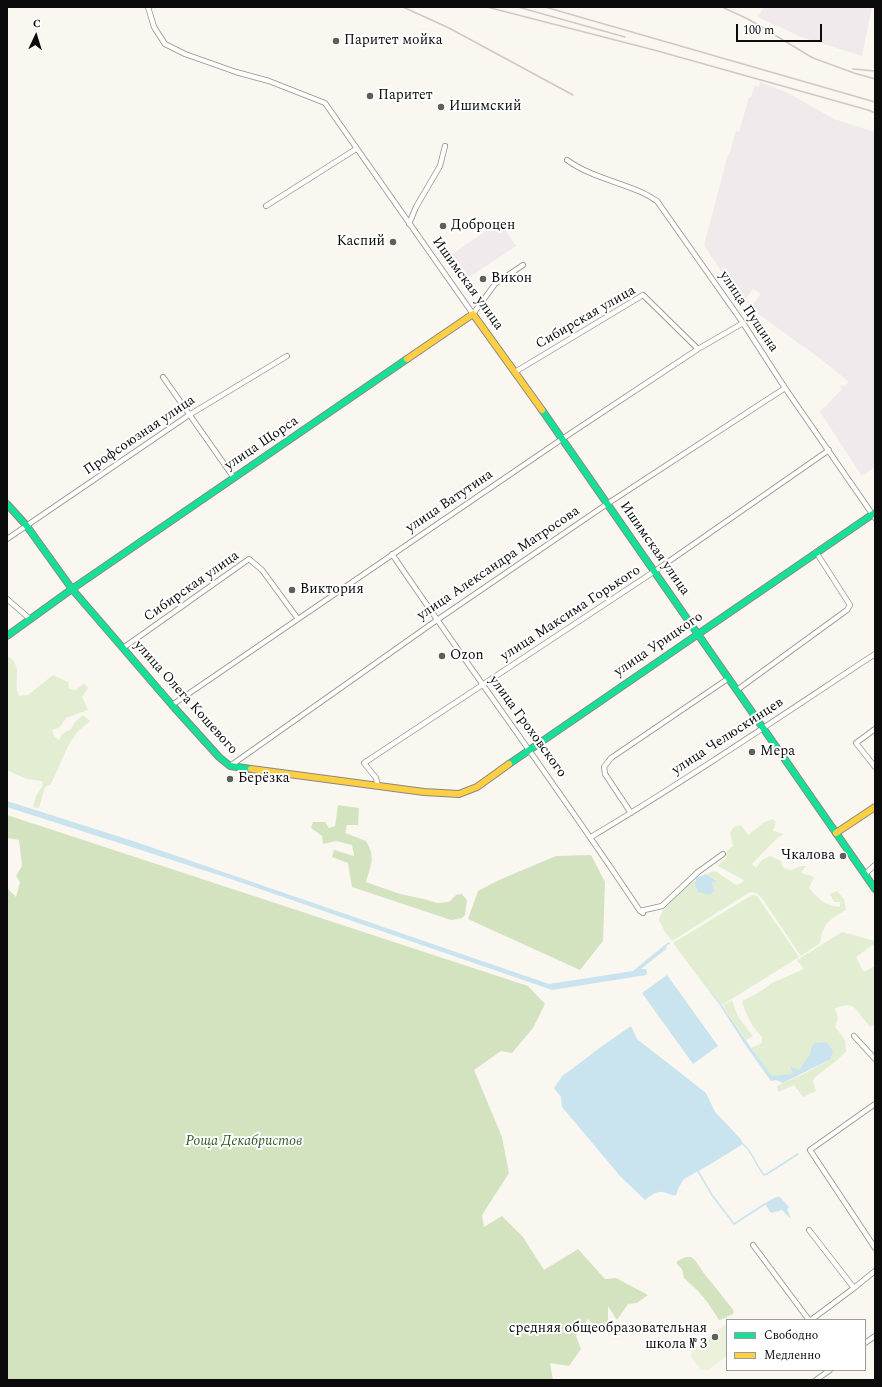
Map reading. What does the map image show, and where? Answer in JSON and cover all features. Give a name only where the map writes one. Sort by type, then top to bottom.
[{"type":"main road","name":"Ишимская улица","points":[[473,314],[655,571],[875,889]]},
{"type":"main road","name":"улица Щорса","points":[[7,636],[72,589],[473,314]]},
{"type":"main road","name":"улица Олега Кошевого","points":[[7,504],[26,525],[72,589],[172,705],[219,757],[230,766],[424,792],[459,794]]},
{"type":"main road","name":"улица Урицкого","points":[[459,794],[477,786],[816,552],[874,516]]},
{"type":"main road","points":[[836,833],[875,807]]},
{"type":"street","name":"Ишимская улица","points":[[148,7],[154,28],[165,44],[185,54],[236,72],[269,81],[325,103],[473,314]]},
{"type":"street","points":[[409,224],[416,207],[440,166],[445,146]]},
{"type":"street","points":[[266,206],[356,149]]},
{"type":"street","name":"улица Пущина","points":[[567,160],[588,173],[641,192],[657,201],[743,323],[785,388],[874,516]]},
{"type":"street","name":"улица Щорса","points":[[473,314],[495,284],[523,265]]},
{"type":"street","name":"Сибирская улица","points":[[515,372],[643,295],[698,350]]},
{"type":"street","name":"улица Ватутина","points":[[172,705],[562,439],[698,350],[743,323]]},
{"type":"street","name":"Профсоюзная улица","points":[[7,539],[189,415],[287,356]]},
{"type":"street","points":[[163,377],[234,478]]},
{"type":"street","name":"улица Александра Матросова","points":[[230,766],[437,620],[607,504],[785,388]]},
{"type":"street","name":"улица Максима Горького","points":[[378,786],[376,778],[364,763],[655,571],[829,450]]},
{"type":"street","points":[[737,690],[847,610],[850,605],[816,552]]},
{"type":"street","name":"улица Гроховского","points":[[392,554],[642,912],[662,906],[698,872],[723,854]]},
{"type":"street","name":"Сибирская улица","points":[[123,648],[249,559],[262,570],[298,619]]},
{"type":"street","points":[[7,599],[30,619]]},
{"type":"street","name":"улица Челюскинцев","points":[[591,837],[763,728],[875,654]]},
{"type":"street","points":[[631,813],[605,774],[604,767],[611,758],[729,678]]},
{"type":"street","points":[[875,729],[856,743],[875,767]]},
{"type":"street","points":[[865,874],[875,866]]},
{"type":"street","points":[[854,1036],[875,1060]]},
{"type":"street","points":[[875,1104],[810,1150],[875,1248]]},
{"type":"street","points":[[809,1230],[854,1288]]},
{"type":"street","points":[[753,1245],[809,1319]]},
{"type":"street","points":[[811,1319],[875,1271]]},
{"type":"street","points":[[866,1343],[875,1336]]},
{"type":"street","points":[[816,1380],[829,1371]]},
{"type":"shaded area","points":[[764,7],[872,7],[862,56],[801,37],[758,17]]},
{"type":"shaded area","points":[[760,82],[788,93],[834,119],[875,132],[875,467],[862,476],[820,412],[841,390],[840,386],[845,386],[849,382],[822,360],[750,308],[761,294],[753,289],[743,302],[704,245],[728,155],[736,131],[739,132],[749,97],[751,97],[755,85],[759,87]]},
{"type":"shaded area","points":[[500,221],[516,246],[468,278],[451,255]]},
{"type":"green space","points":[[7,656],[12,660],[17,669],[17,691],[19,696],[28,695],[53,675],[68,682],[69,689],[75,690],[84,684],[88,688],[82,697],[88,710],[66,718],[60,727],[52,730],[54,736],[59,740],[62,734],[71,729],[75,722],[83,715],[90,721],[77,732],[69,744],[51,784],[45,787],[39,808],[33,807],[36,796],[43,785],[42,781],[27,779],[7,770]]},
{"type":"green space","points":[[338,805],[359,808],[358,825],[347,825],[345,833],[366,841],[369,847],[372,861],[366,882],[400,894],[437,903],[449,902],[456,895],[462,894],[467,900],[465,915],[462,918],[451,920],[352,887],[348,863],[332,857],[334,850],[354,856],[352,845],[336,841],[323,844],[322,836],[311,828],[313,822],[325,822],[329,828],[335,826]]},
{"type":"green space","name":"Роща Декабристов","points":[[7,815],[528,986],[545,1004],[533,1028],[512,1053],[501,1051],[474,1070],[502,1137],[509,1173],[482,1215],[484,1227],[502,1216],[523,1237],[544,1270],[578,1249],[605,1279],[616,1278],[648,1295],[637,1303],[628,1304],[617,1320],[608,1306],[608,1326],[601,1333],[588,1319],[576,1336],[581,1349],[569,1366],[550,1363],[553,1380],[7,1380],[7,888],[16,897],[20,882],[16,876],[22,866],[19,840],[7,838]]},
{"type":"green space","points":[[773,819],[776,822],[773,831],[784,834],[777,838],[752,864],[756,868],[762,860],[770,856],[781,861],[783,868],[791,870],[801,866],[806,866],[801,873],[814,877],[809,888],[819,899],[830,905],[840,907],[840,902],[834,902],[830,894],[837,891],[844,899],[846,910],[825,926],[820,943],[801,956],[764,901],[757,893],[750,892],[672,941],[665,932],[659,920],[663,910],[690,882],[694,882],[699,892],[715,890],[712,884],[717,880],[708,875],[708,873],[715,871],[736,885],[740,884],[744,880],[718,866],[726,858],[727,851],[733,846],[730,833],[734,827],[741,825],[748,835],[763,823]]},
{"type":"green space","points":[[591,855],[605,882],[603,941],[580,970],[468,919],[478,891],[499,880],[556,856]]},
{"type":"green space","points":[[752,895],[757,896],[799,957],[722,1005],[705,981],[720,1006],[673,943]]},
{"type":"green space","points":[[842,932],[875,941],[875,943],[856,957],[864,972],[875,966],[875,1024],[870,1027],[854,1007],[847,1005],[835,1008],[838,1018],[835,1027],[845,1040],[846,1052],[814,1078],[813,1081],[816,1091],[803,1097],[794,1085],[778,1092],[777,1086],[804,1074],[831,1059],[833,1051],[811,1048],[810,1054],[799,1070],[789,1067],[793,1074],[772,1077],[751,1048],[762,1043],[762,1037],[755,1029],[745,1011],[742,1001],[758,993],[772,983],[804,969],[797,960]]},
{"type":"green space","points":[[732,1000],[738,1017],[753,1036],[746,1040],[723,1006]]},
{"type":"green space","points":[[686,1257],[691,1257],[695,1260],[734,1311],[733,1314],[719,1320],[698,1291],[684,1278],[682,1269],[677,1264],[677,1261]]},
{"type":"green space","points":[[726,1324],[726,1357],[708,1370],[701,1370],[691,1357],[692,1351]]},
{"type":"water","points":[[7,801],[136,842],[549,984],[633,971],[666,944],[669,942],[670,944],[667,945],[666,949],[641,969],[646,969],[646,975],[552,990],[231,879],[7,807]]},
{"type":"water","points":[[706,874],[717,881],[713,882],[712,884],[715,890],[709,895],[698,892],[694,882],[696,881],[696,878]]},
{"type":"water","points":[[699,972],[772,1076],[793,1074],[789,1066],[799,1070],[810,1054],[811,1048],[815,1043],[826,1042],[833,1051],[831,1059],[783,1083],[776,1080],[771,1081],[744,1043]]},
{"type":"water","points":[[667,975],[718,1046],[693,1064],[642,993]]},
{"type":"water","points":[[631,1026],[637,1039],[706,1093],[715,1112],[740,1138],[743,1144],[684,1179],[676,1195],[658,1192],[645,1200],[620,1176],[562,1107],[561,1097],[554,1088],[563,1075]]},
{"type":"water","points":[[777,1197],[780,1197],[789,1207],[787,1209],[791,1219],[782,1210],[771,1213],[765,1204]]},
{"type":"waterway","points":[[743,1144],[764,1175],[798,1154]]},
{"type":"waterway","points":[[698,1171],[712,1195],[734,1224],[765,1204]]},
{"type":"railway","points":[[403,7],[449,28],[573,95]]},
{"type":"railway","points":[[487,7],[654,50],[875,113]]},
{"type":"railway","points":[[518,7],[625,37]]},
{"type":"railway","points":[[545,7],[875,102]]},
{"type":"railway","points":[[722,7],[748,19],[813,58],[875,79]]},
{"type":"railway","points":[[853,69],[875,71]]},
{"type":"traffic: fast","points":[[7,636],[72,589],[407,359]]},
{"type":"traffic: fast","points":[[542,410],[875,889]]},
{"type":"traffic: fast","points":[[7,504],[26,525],[72,589],[219,757],[230,766],[251,769]]},
{"type":"traffic: fast","points":[[509,764],[873,514]]},
{"type":"traffic: slow","points":[[407,359],[473,314],[542,410]]},
{"type":"traffic: slow","points":[[251,769],[424,792],[459,794],[477,787],[509,764]]},
{"type":"traffic: slow","points":[[836,833],[875,807]]},
{"type":"place","name":"Паритет мойка","points":[[336,41]]},
{"type":"place","name":"Паритет","points":[[370,96]]},
{"type":"place","name":"Ишимский","points":[[441,107]]},
{"type":"place","name":"Доброцен","points":[[443,226]]},
{"type":"place","name":"Каспий","points":[[393,242]]},
{"type":"place","name":"Викон","points":[[483,279]]},
{"type":"place","name":"Виктория","points":[[292,590]]},
{"type":"place","name":"Ozon","points":[[442,656]]},
{"type":"place","name":"Мера","points":[[752,752]]},
{"type":"place","name":"Берёзка","points":[[230,779]]},
{"type":"place","name":"Чкалова","points":[[843,856]]},
{"type":"place","name":"средняя общеобразовательная школа № 3","points":[[715,1337]]}]
